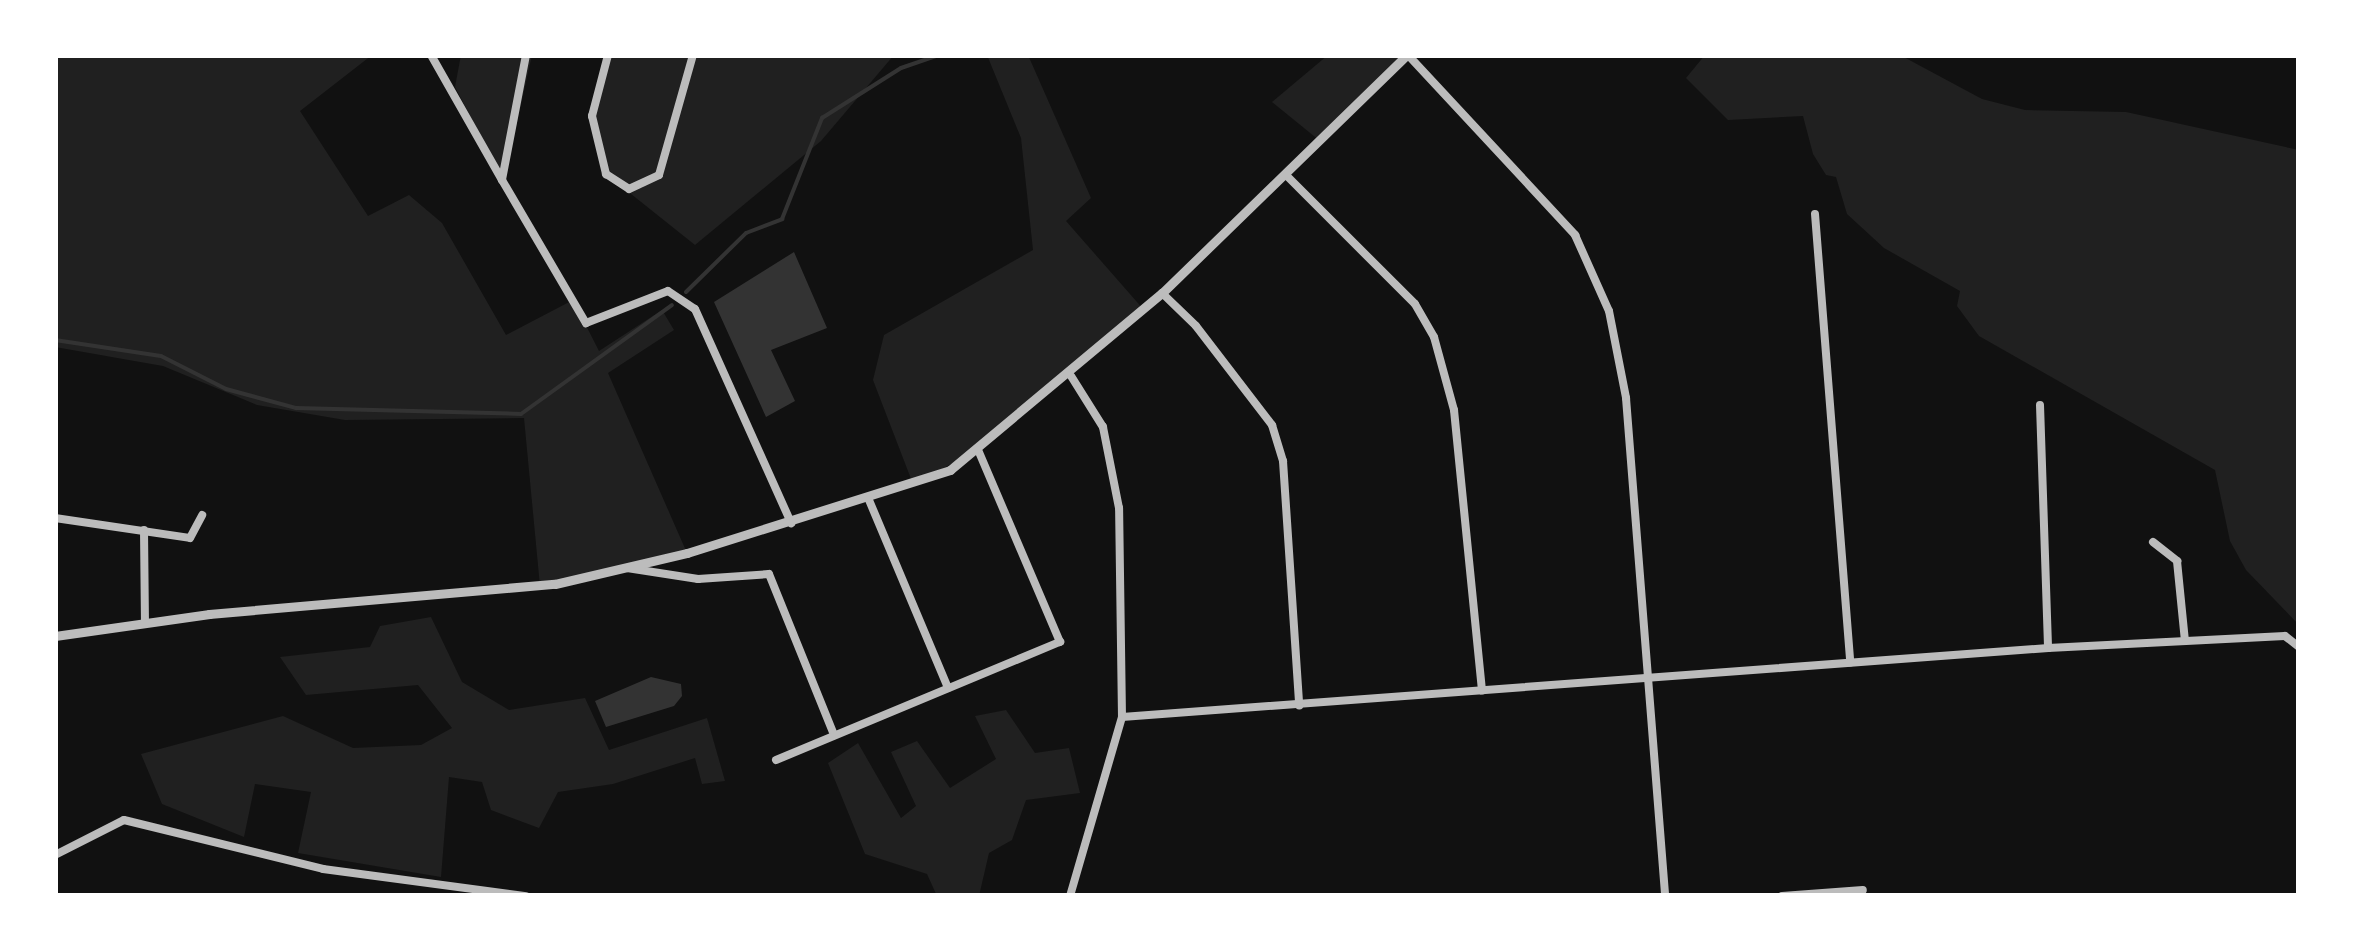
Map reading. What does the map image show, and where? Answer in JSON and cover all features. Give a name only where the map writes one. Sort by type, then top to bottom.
[{"type":"street","points":[[431,55],[586,324],[668,291],[695,309],[791,523]]},
{"type":"street","points":[[502,180],[526,55]]},
{"type":"street","points":[[608,55],[592,116],[606,174],[629,190],[659,174],[693,55]]},
{"type":"street","points":[[55,636],[146,623],[555,584],[791,523],[950,470],[1070,376],[1162,294],[1407,55],[1575,234],[1608,311],[1626,398],[1664,896]]},
{"type":"street","points":[[1286,174],[1415,304],[1434,337],[1454,410],[1482,692]]},
{"type":"street","points":[[1814,214],[1850,663]]},
{"type":"street","points":[[1162,294],[1196,326],[1272,425],[1283,461],[1299,705]]},
{"type":"street","points":[[1070,376],[1103,426],[1116,492],[1122,718],[1070,896]]},
{"type":"street","points":[[2040,405],[2048,648]]},
{"type":"street","points":[[776,760],[1060,642],[978,450]]},
{"type":"street","points":[[869,500],[948,688]]},
{"type":"street","points":[[55,518],[190,538],[202,515]]},
{"type":"street","points":[[144,530],[146,623]]},
{"type":"street","points":[[2153,542],[2177,561],[2184,641]]},
{"type":"street","points":[[627,568],[698,579],[768,574],[834,735]]},
{"type":"street","points":[[1122,718],[2048,648],[2284,636],[2299,648]]},
{"type":"street","points":[[55,855],[124,820],[323,869],[526,896]]},
{"type":"street","points":[[1782,896],[1864,890]]},
{"type":"shaded area","points":[[55,55],[372,55],[300,111],[368,216],[409,195],[442,223],[506,335],[573,300],[599,351],[662,310],[674,330],[608,373],[687,553],[540,586],[524,418],[345,420],[257,405],[163,366],[55,347]]},
{"type":"shaded area","points":[[461,55],[532,55],[504,180],[455,87]]},
{"type":"shaded area","points":[[608,55],[894,55],[821,141],[695,245],[606,174],[592,117]]},
{"type":"shaded area","points":[[987,55],[1028,55],[1091,198],[1066,221],[1144,310],[978,450],[913,484],[873,380],[884,335],[1033,250],[1021,138]]},
{"type":"shaded area","points":[[1328,55],[1407,55],[1320,141],[1272,102]]},
{"type":"shaded area","points":[[1705,55],[1900,55],[1982,99],[2025,110],[2126,112],[2299,150],[2299,625],[2246,570],[2230,541],[2215,470],[1979,336],[1957,306],[1960,291],[1884,248],[1847,214],[1836,177],[1826,175],[1813,154],[1803,116],[1728,120],[1686,78]]},
{"type":"shaded area","points":[[794,252],[827,328],[771,350],[795,401],[766,417],[714,302]]},
{"type":"shaded area","points":[[431,617],[462,682],[509,710],[585,698],[609,750],[707,718],[725,781],[702,784],[695,758],[613,784],[558,792],[539,828],[491,810],[482,782],[449,777],[441,877],[298,853],[311,792],[255,784],[244,837],[162,804],[141,754],[283,716],[353,748],[421,745],[452,728],[418,685],[306,695],[280,657],[370,647],[380,626]]},
{"type":"shaded area","points":[[651,677],[681,684],[682,696],[674,706],[606,727],[595,701]]},
{"type":"shaded area","points":[[1006,710],[1035,753],[1069,748],[1080,793],[1026,800],[1012,840],[989,853],[979,896],[937,896],[927,874],[865,854],[828,763],[858,743],[901,818],[916,806],[891,752],[917,741],[950,788],[996,759],[975,716]]},
{"type":"waterway","points":[[686,292],[746,233],[782,219],[822,118],[901,68],[938,55]]},
{"type":"waterway","points":[[55,340],[161,356],[226,389],[296,408],[521,414],[672,305]]}]
